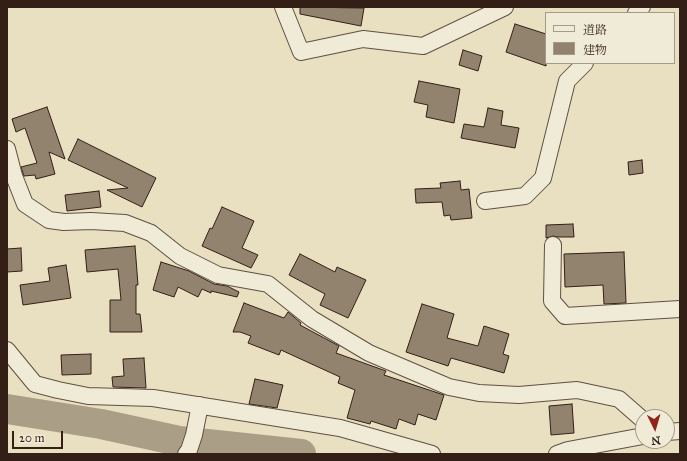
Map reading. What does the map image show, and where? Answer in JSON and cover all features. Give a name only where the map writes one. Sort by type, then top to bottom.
[{"type":"street","points":[[283,7],[301,52],[362,39],[423,46],[505,7]]},
{"type":"street","points":[[485,201],[525,196],[543,178],[567,80],[584,64]]},
{"type":"street","points":[[7,149],[14,176],[25,204],[49,220],[64,222],[91,221],[125,223],[151,233],[180,256],[218,275],[268,284],[312,319],[369,353],[449,387],[479,393],[519,395],[577,390],[619,399],[635,413]]},
{"type":"street","points":[[553,245],[552,301],[564,316],[680,309]]},
{"type":"street","points":[[7,350],[35,384],[58,390],[88,396],[153,398],[340,428],[432,454]]},
{"type":"street","points":[[190,446],[200,405]]},
{"type":"street","points":[[557,454],[568,450],[635,437]]},
{"type":"building","points":[[300,7],[364,8],[361,26],[300,14]]},
{"type":"building","points":[[515,24],[545,34],[546,66],[506,52]]},
{"type":"building","points":[[463,50],[482,56],[478,71],[459,65]]},
{"type":"building","points":[[419,81],[460,89],[454,123],[426,117],[428,105],[414,102]]},
{"type":"building","points":[[47,107],[65,159],[49,152],[55,174],[36,179],[35,175],[24,176],[21,167],[37,163],[25,128],[16,132],[12,119]]},
{"type":"building","points":[[488,108],[503,111],[501,125],[519,128],[515,148],[461,138],[464,124],[484,127]]},
{"type":"building","points":[[78,139],[156,178],[142,207],[107,190],[128,188],[68,160]]},
{"type":"building","points":[[642,160],[643,173],[629,175],[628,162]]},
{"type":"building","points":[[460,181],[461,190],[469,189],[472,218],[451,220],[450,215],[444,216],[442,202],[416,203],[415,189],[441,188],[440,183]]},
{"type":"building","points":[[99,191],[101,207],[67,211],[65,195]]},
{"type":"building","points":[[222,207],[254,221],[242,248],[258,255],[251,268],[202,246]]},
{"type":"building","points":[[573,224],[574,237],[553,236],[546,238],[546,225]]},
{"type":"building","points":[[135,246],[138,285],[136,285],[136,314],[140,314],[142,332],[110,332],[110,300],[121,300],[118,269],[87,272],[85,250]]},
{"type":"building","points":[[21,248],[22,271],[7,272],[7,249]]},
{"type":"building","points":[[624,252],[626,303],[604,304],[603,285],[565,287],[564,254]]},
{"type":"building","points":[[300,254],[335,272],[337,267],[366,280],[348,318],[320,305],[325,294],[289,275]]},
{"type":"building","points":[[161,262],[189,271],[214,284],[227,286],[239,292],[237,297],[211,291],[211,293],[202,289],[198,297],[178,287],[174,297],[153,290]]},
{"type":"building","points":[[66,265],[71,298],[23,305],[20,285],[50,281],[48,268]]},
{"type":"building","points":[[244,303],[284,318],[288,312],[301,323],[300,325],[339,346],[336,353],[386,371],[384,375],[444,395],[436,420],[418,414],[415,425],[399,419],[396,429],[371,421],[370,424],[347,418],[355,390],[338,383],[340,377],[281,350],[279,355],[248,343],[251,336],[240,332],[233,332]]},
{"type":"building","points":[[422,304],[454,314],[447,338],[478,346],[484,326],[509,334],[503,354],[509,356],[504,373],[451,358],[448,366],[406,352]]},
{"type":"building","points":[[91,354],[91,374],[62,375],[61,355]]},
{"type":"building","points":[[144,358],[146,388],[113,387],[112,377],[124,376],[123,359]]},
{"type":"building","points":[[255,379],[283,385],[277,408],[249,404]]},
{"type":"building","points":[[572,404],[574,433],[551,435],[549,406]]},
{"type":"waterway","points":[[7,409],[101,424],[179,441],[301,454]]}]
